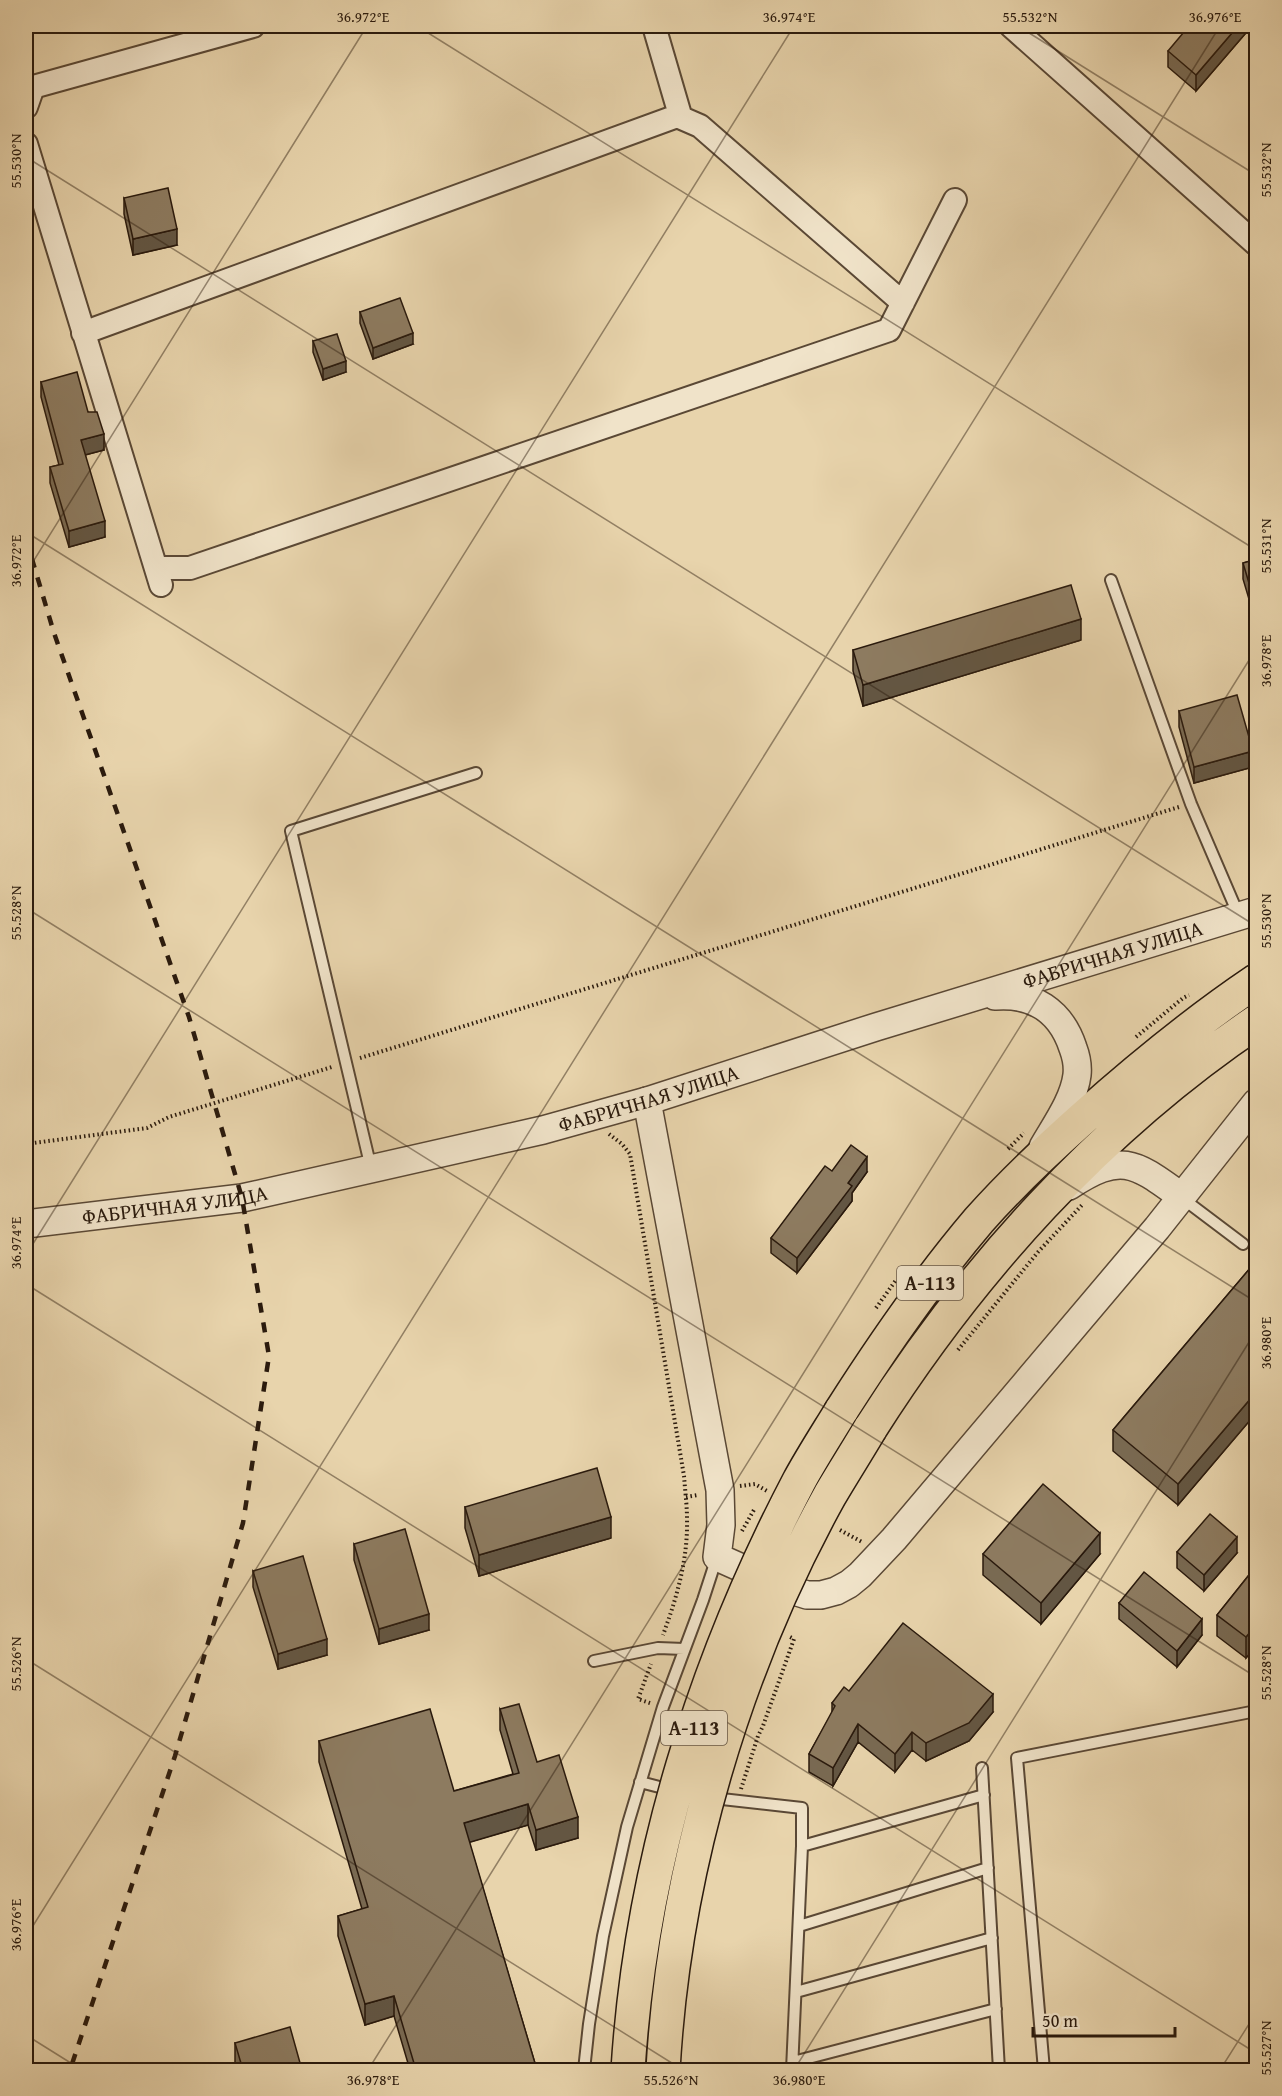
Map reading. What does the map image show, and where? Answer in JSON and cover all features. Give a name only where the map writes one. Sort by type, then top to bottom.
[{"type":"highway","name":"А-113","points":[[628,2070],[639,1960],[668,1816],[710,1680],[737,1610],[800,1479],[874,1359],[980,1220],[1018,1160],[1102,1100],[1158,1052],[1215,1008],[1257,981]]},
{"type":"highway","name":"А-113","points":[[663,2070],[673,1965],[684,1903],[701,1825],[720,1758],[742,1691],[789,1580],[830,1496],[902,1378],[991,1262],[1044,1203],[1125,1125],[1179,1079],[1257,1022]]},
{"type":"street","points":[[26,107],[33,87],[254,26]]},
{"type":"street","points":[[83,333],[680,115],[654,26]]},
{"type":"street","points":[[1011,26],[1257,244]]},
{"type":"street","points":[[677,116],[700,126],[903,303]]},
{"type":"street","points":[[26,144],[158,577],[889,330],[955,200]]},
{"type":"street","name":"ФАБРИЧНАЯ УЛИЦА","points":[[26,1224],[242,1198],[543,1130],[647,1101],[972,997],[1248,914]]},
{"type":"street","points":[[972,997],[1008,995],[1027,998],[1047,1009],[1061,1022],[1076,1056],[1077,1075],[1070,1097],[1018,1160]]},
{"type":"street","points":[[647,1101],[720,1490],[721,1525],[717,1557],[807,1595],[821,1595],[836,1591],[854,1580],[901,1530],[1182,1197],[1257,1103]]},
{"type":"street","points":[[1044,1203],[1078,1180],[1116,1165],[1128,1164],[1141,1169],[1182,1197]]},
{"type":"lane","points":[[1111,580],[1191,804],[1248,914]]},
{"type":"lane","points":[[371,1169],[291,831],[476,774]]},
{"type":"lane","points":[[1182,1197],[1243,1244]]},
{"type":"lane","points":[[584,2070],[603,1936],[627,1827],[663,1707],[717,1557]]},
{"type":"lane","points":[[594,1660],[658,1648],[684,1650]]},
{"type":"lane","points":[[1044,2070],[1017,1758],[1257,1712]]},
{"type":"lane","points":[[982,1768],[999,2070]]},
{"type":"lane","points":[[640,1782],[688,1794]]},
{"type":"lane","points":[[802,1846],[984,1795]]},
{"type":"lane","points":[[700,1796],[802,1808],[793,2066],[996,2009]]},
{"type":"lane","points":[[799,1926],[988,1868]]},
{"type":"lane","points":[[796,1992],[992,1938]]},
{"type":"path","points":[[26,1144],[147,1128],[169,1117],[346,1062],[1191,804]]},
{"type":"path","points":[[576,1120],[579,1132],[603,1132],[613,1136],[630,1154],[684,1476],[687,1519],[685,1552],[675,1602],[638,1699],[663,1707]]},
{"type":"path","points":[[1018,1160],[1027,1130]]},
{"type":"path","points":[[957,1352],[1038,1252],[1084,1204]]},
{"type":"path","points":[[875,1311],[880,1301],[901,1275]]},
{"type":"path","points":[[740,1801],[741,1784],[794,1639]]},
{"type":"path","points":[[747,1733],[758,1737]]},
{"type":"building","points":[[1189,26],[1238,26],[1196,75],[1168,51]]},
{"type":"building","points":[[168,188],[177,229],[133,239],[124,198]]},
{"type":"building","points":[[400,298],[413,333],[373,348],[360,312]]},
{"type":"building","points":[[337,334],[346,361],[323,369],[313,341]]},
{"type":"building","points":[[77,372],[88,412],[97,412],[104,434],[81,440],[105,521],[69,531],[50,467],[63,464],[41,382]]},
{"type":"building","points":[[1257,559],[1257,610],[1243,563]]},
{"type":"building","points":[[1071,585],[1081,619],[863,685],[853,650]]},
{"type":"building","points":[[1237,695],[1253,751],[1194,767],[1179,711]]},
{"type":"building","points":[[851,1145],[867,1157],[848,1183],[852,1186],[797,1258],[771,1238],[825,1166],[832,1171]]},
{"type":"building","points":[[1257,1260],[1257,1391],[1178,1484],[1113,1430]]},
{"type":"building","points":[[597,1468],[611,1517],[479,1555],[465,1507]]},
{"type":"building","points":[[1043,1484],[1100,1533],[1041,1603],[983,1554]]},
{"type":"building","points":[[1210,1514],[1237,1537],[1204,1575],[1177,1552]]},
{"type":"building","points":[[405,1529],[429,1614],[379,1629],[354,1544]]},
{"type":"building","points":[[303,1556],[327,1639],[278,1654],[253,1571]]},
{"type":"building","points":[[1257,1565],[1257,1624],[1246,1637],[1217,1615]]},
{"type":"building","points":[[1144,1572],[1202,1619],[1177,1651],[1119,1603]]},
{"type":"building","points":[[903,1623],[993,1694],[969,1723],[926,1743],[912,1732],[895,1754],[858,1724],[833,1768],[809,1754],[835,1706],[832,1703],[844,1687],[849,1691]]},
{"type":"building","points":[[519,1704],[537,1762],[559,1755],[578,1817],[536,1830],[528,1804],[464,1823],[537,2070],[416,2070],[394,1996],[365,2004],[338,1916],[368,1907],[319,1741],[430,1709],[454,1791],[519,1773],[500,1709]]},
{"type":"building","points":[[290,2027],[302,2070],[243,2070],[235,2043]]},
{"type":"railway","points":[[26,539],[54,633],[189,1017],[242,1198],[269,1356],[243,1523],[175,1756],[70,2070]]}]
